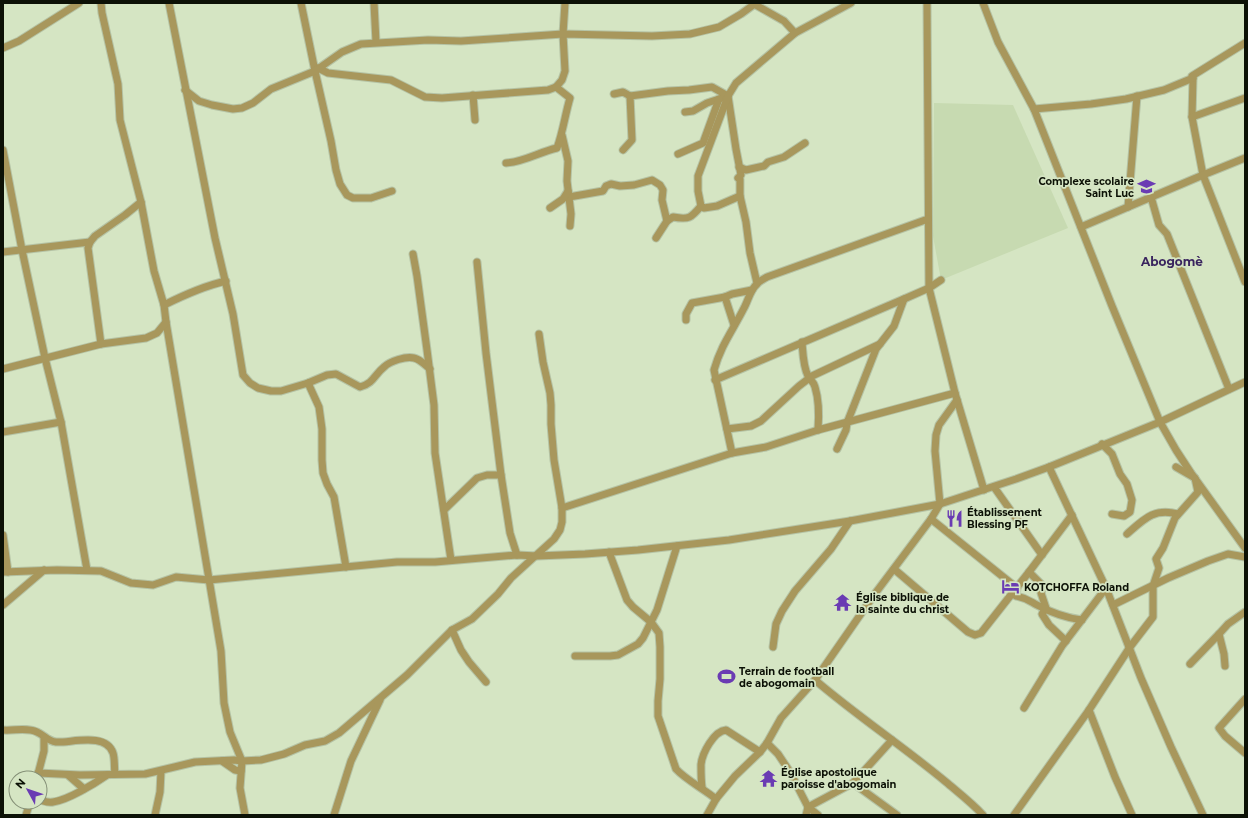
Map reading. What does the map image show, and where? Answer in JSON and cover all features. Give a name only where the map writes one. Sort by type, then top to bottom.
[{"type":"street","points":[[3,48],[19,41],[79,3]]},
{"type":"street","points":[[101,3],[118,84],[120,120],[141,202],[154,271],[164,305],[221,651],[224,703],[230,732],[242,761],[240,788],[245,815]]},
{"type":"street","points":[[169,3],[215,238],[233,314],[243,375],[250,383],[258,388],[271,391],[281,391],[308,383],[327,375],[336,374],[360,387],[373,381],[377,374],[385,366],[404,358],[414,358],[430,369]]},
{"type":"street","points":[[301,3],[340,184],[347,195],[353,198],[371,198],[392,192]]},
{"type":"street","points":[[374,3],[376,42]]},
{"type":"street","points":[[316,70],[328,73],[392,80],[425,97],[442,98],[548,90],[556,87],[562,80],[565,71],[563,34],[565,3]]},
{"type":"street","points":[[701,206],[698,192],[698,176],[728,96],[736,83],[796,32],[851,3]]},
{"type":"street","points":[[927,3],[929,288],[956,396],[984,490]]},
{"type":"street","points":[[983,3],[998,42],[1034,109],[1160,422],[1176,450],[1245,548]]},
{"type":"street","points":[[185,90],[199,101],[219,106],[242,108],[253,103],[271,89],[316,70],[342,52],[361,44],[428,40],[461,41],[563,34],[652,36],[690,34],[718,27],[755,4],[784,21],[796,32]]},
{"type":"street","points":[[1245,43],[1192,76],[1192,117],[1203,175],[1245,282]]},
{"type":"street","points":[[1034,109],[1091,104],[1137,96],[1164,90],[1193,78]]},
{"type":"street","points":[[506,163],[518,162],[546,150],[556,148],[562,134],[564,118],[570,98],[556,87]]},
{"type":"street","points":[[614,94],[623,92],[630,96],[712,87],[728,96]]},
{"type":"street","points":[[473,95],[476,120]]},
{"type":"street","points":[[623,150],[632,140],[630,96]]},
{"type":"street","points":[[686,112],[693,111],[707,103],[728,96]]},
{"type":"street","points":[[728,96],[741,175],[738,178],[740,179],[740,196],[757,283]]},
{"type":"street","points":[[1128,207],[1137,96]]},
{"type":"street","points":[[1192,117],[1245,98]]},
{"type":"street","points":[[678,154],[691,150],[703,143],[719,99]]},
{"type":"street","points":[[189,108],[199,101]]},
{"type":"street","points":[[562,134],[568,162],[567,181],[571,214],[570,226]]},
{"type":"street","points":[[739,167],[746,170],[764,166],[768,162],[784,157],[806,143]]},
{"type":"street","points":[[3,150],[7,189],[61,422],[87,570]]},
{"type":"street","points":[[1081,228],[1245,158]]},
{"type":"street","points":[[550,208],[568,194],[603,191],[606,186],[611,184],[620,186],[634,185],[652,180],[660,185],[662,190],[662,200],[667,222]]},
{"type":"street","points":[[701,206],[704,208],[717,206],[740,196]]},
{"type":"street","points":[[1151,197],[1159,225],[1168,234],[1229,390]]},
{"type":"street","points":[[101,344],[88,248],[94,236],[141,202]]},
{"type":"street","points":[[656,238],[667,222],[673,217],[685,219],[693,216],[701,206]]},
{"type":"street","points":[[732,454],[714,370],[726,338],[744,309],[752,290],[757,283],[767,277],[928,219]]},
{"type":"street","points":[[3,252],[90,242]]},
{"type":"street","points":[[413,254],[430,369],[434,405],[435,453],[451,560]]},
{"type":"street","points":[[477,262],[486,353],[501,474],[510,533],[517,555]]},
{"type":"street","points":[[715,380],[929,288],[941,280]]},
{"type":"street","points":[[164,305],[188,293],[210,285],[226,282]]},
{"type":"street","points":[[686,320],[686,314],[692,303],[752,290]]},
{"type":"street","points":[[725,297],[734,325]]},
{"type":"street","points":[[838,449],[874,354],[894,326],[904,299]]},
{"type":"street","points":[[3,369],[101,344],[151,337],[157,333],[166,322]]},
{"type":"street","points":[[48,776],[145,774],[195,762],[261,760],[284,754],[305,745],[325,741],[339,733],[381,698],[407,675],[452,630],[472,619],[498,594],[511,578],[554,539],[560,530],[562,522],[562,508],[550,424],[550,393],[539,334]]},
{"type":"street","points":[[802,342],[805,366],[809,378],[814,382],[816,389],[819,420],[818,430]]},
{"type":"street","points":[[726,429],[751,426],[761,421],[809,378],[880,344]]},
{"type":"street","points":[[3,535],[5,572],[87,570],[106,572],[131,583],[152,585],[176,577],[209,580],[397,562],[517,555],[537,556],[609,552],[729,540],[850,521],[940,504],[994,487],[1049,467],[1102,444],[1160,422],[1245,382]]},
{"type":"street","points":[[308,383],[319,407],[322,430],[323,473],[334,497],[346,567]]},
{"type":"street","points":[[562,508],[732,454],[766,447],[847,422],[956,396]]},
{"type":"street","points":[[707,815],[716,799],[735,776],[760,752],[767,743],[781,718],[815,680],[865,607],[931,519],[940,504],[935,451],[936,435],[939,425],[956,396]]},
{"type":"street","points":[[3,432],[61,422]]},
{"type":"street","points":[[1102,444],[1112,454],[1120,474],[1127,484],[1132,500],[1130,512],[1124,516],[1112,514]]},
{"type":"street","points":[[1049,467],[1106,588],[1141,678],[1203,815]]},
{"type":"street","points":[[1014,815],[1089,710],[1130,647],[1152,617],[1152,586],[1159,568],[1156,559],[1163,548],[1175,518],[1198,492],[1195,478],[1176,467]]},
{"type":"street","points":[[444,510],[477,478],[487,475],[501,474]]},
{"type":"street","points":[[994,487],[1042,555]]},
{"type":"street","points":[[1128,534],[1154,513],[1167,511],[1178,514]]},
{"type":"street","points":[[894,569],[968,632],[975,635],[981,633],[1072,515]]},
{"type":"street","points":[[931,519],[1017,588]]},
{"type":"street","points":[[773,647],[776,624],[782,611],[795,591],[831,549],[850,521]]},
{"type":"street","points":[[575,656],[604,657],[618,654],[638,644],[643,638],[661,600],[677,546]]},
{"type":"street","points":[[609,552],[627,600],[651,622],[659,633],[658,716],[676,769],[716,799]]},
{"type":"street","points":[[1113,605],[1197,565],[1228,554],[1245,557]]},
{"type":"street","points":[[3,605],[44,570]]},
{"type":"street","points":[[1029,572],[1043,586],[1041,593],[1046,608]]},
{"type":"street","points":[[1017,588],[1016,596],[1029,599],[1036,605],[1070,619],[1082,620]]},
{"type":"street","points":[[1024,708],[1066,641],[1106,588]]},
{"type":"street","points":[[1046,608],[1042,614],[1049,625],[1066,641]]},
{"type":"street","points":[[1190,664],[1228,624],[1245,612]]},
{"type":"street","points":[[452,630],[468,662],[486,682]]},
{"type":"street","points":[[1219,634],[1224,654],[1225,666]]},
{"type":"street","points":[[815,680],[848,707],[937,774],[983,815]]},
{"type":"street","points":[[334,815],[351,761],[381,698]]},
{"type":"street","points":[[1245,699],[1219,728],[1225,736],[1245,753]]},
{"type":"street","points":[[1089,710],[1115,777],[1132,815]]},
{"type":"street","points":[[3,730],[28,729],[56,742],[81,740],[104,742],[108,745],[113,754],[115,774]]},
{"type":"street","points":[[702,788],[701,763],[715,736],[722,730],[726,730],[760,752]]},
{"type":"street","points":[[39,770],[44,751],[44,736]]},
{"type":"street","points":[[808,806],[853,783],[892,740]]},
{"type":"street","points":[[767,743],[778,754],[790,772],[808,806],[818,815]]},
{"type":"street","points":[[222,761],[235,770],[241,771]]},
{"type":"street","points":[[155,815],[160,792],[161,771]]},
{"type":"street","points":[[68,775],[84,789]]},
{"type":"street","points":[[48,801],[53,802],[84,789],[107,775]]},
{"type":"street","points":[[853,783],[897,815]]},
{"type":"street","points":[[806,815],[808,806]]},
{"type":"shaded area","points":[[934,103],[1013,105],[1068,228],[941,280],[933,236]]},
{"type":"place","name":"Complexe scolaire Saint Luc","points":[[1147,187]]},
{"type":"place","name":"Établissement Blessing PF","points":[[954,518]]},
{"type":"place","name":"KOTCHOFFA Roland","points":[[1011,587]]},
{"type":"place","name":"Église biblique de la sainte du christ","points":[[843,603]]},
{"type":"place","name":"Terrain de football de abogomain","points":[[726,677]]},
{"type":"place","name":"Église apostolique paroisse d'abogomain","points":[[768,778]]},
{"type":"district","name":"Abogomè","points":[[1172,262]]}]
